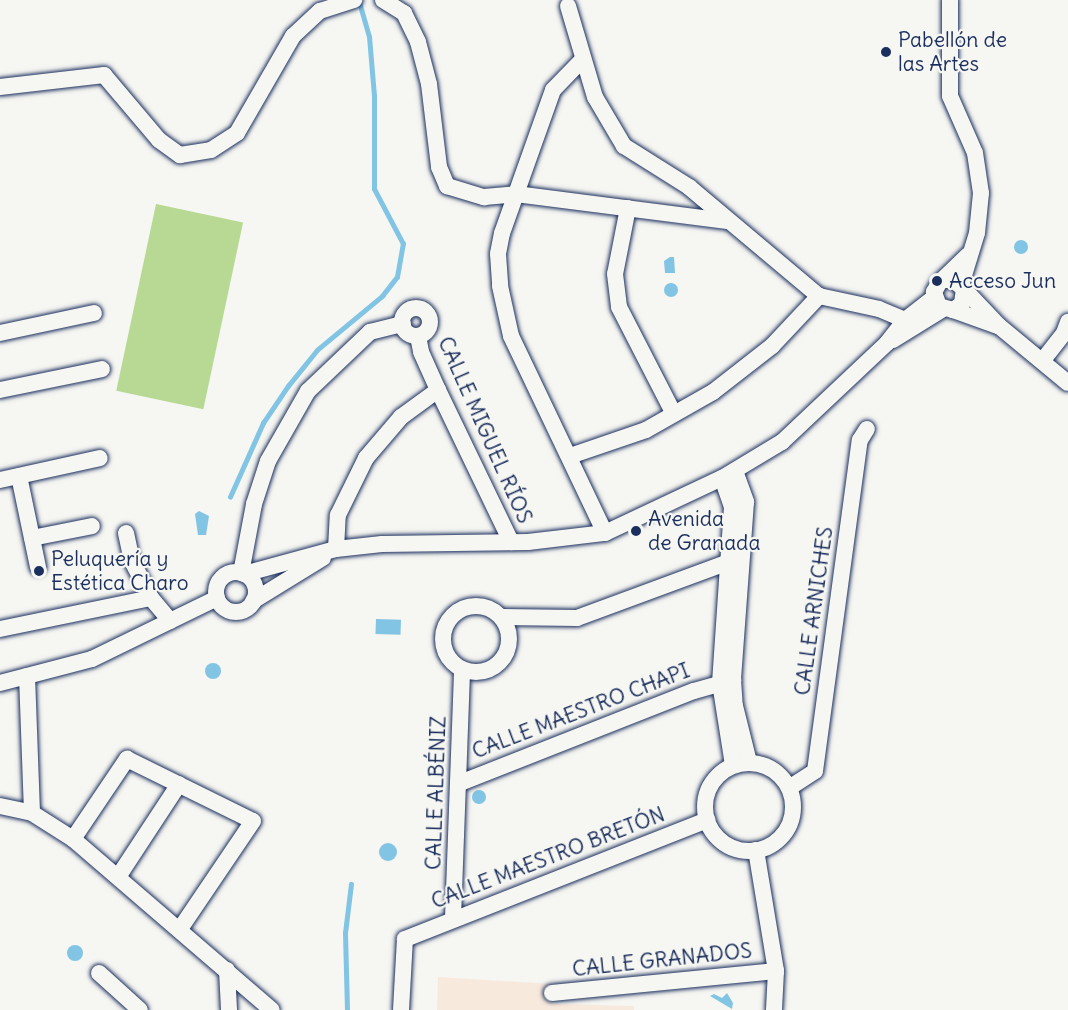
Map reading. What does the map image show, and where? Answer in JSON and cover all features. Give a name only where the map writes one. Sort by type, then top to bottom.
[{"type":"street","points":[[383,0],[404,13],[418,42],[429,84],[439,167],[447,186],[484,197],[516,194],[727,221]]},
{"type":"street","points":[[217,598],[220,580],[336,549],[382,544],[511,542],[604,533],[729,474],[782,442],[887,343],[905,320],[944,305],[962,304],[969,254],[980,213],[980,173],[950,96],[950,0]]},
{"type":"street","points":[[0,87],[104,75],[159,140],[180,155],[211,150],[237,133],[293,36],[320,11],[347,1]]},
{"type":"street","points":[[568,6],[595,98],[624,146],[689,187],[819,296],[879,309],[905,320]]},
{"type":"street","points":[[583,59],[553,90],[516,194],[498,254],[500,286],[511,336],[570,456],[604,533]]},
{"type":"street","points":[[628,208],[615,274],[619,307],[674,414]]},
{"type":"street","points":[[944,305],[943,280],[969,254]]},
{"type":"street","points":[[943,280],[953,280],[963,287],[999,326],[1043,360],[1068,383]]},
{"type":"street","points":[[570,456],[646,430],[714,392],[772,346],[819,296]]},
{"type":"street","points":[[944,305],[999,326]]},
{"type":"street","points":[[887,343],[944,305]]},
{"type":"street","points":[[417,309],[425,312],[430,320],[429,329],[418,336],[410,335],[403,324],[408,312],[417,309]]},
{"type":"street","points":[[0,333],[93,313]]},
{"type":"street","points":[[1043,360],[1064,333],[1068,322]]},
{"type":"street","points":[[242,573],[254,504],[268,461],[308,391],[370,332],[403,324]]},
{"type":"street","name":"CALLE MIGUEL RÍOS","points":[[418,336],[421,352],[438,390],[511,542]]},
{"type":"street","points":[[0,390],[102,369]]},
{"type":"street","points":[[336,549],[338,515],[366,458],[401,417],[438,390]]},
{"type":"street","name":"CALLE ARNICHES","points":[[789,788],[815,771],[860,440],[867,429]]},
{"type":"street","points":[[0,480],[100,458]]},
{"type":"street","points":[[729,474],[734,562],[726,682],[741,764]]},
{"type":"street","points":[[19,476],[38,567]]},
{"type":"street","points":[[32,538],[92,526]]},
{"type":"street","points":[[126,533],[132,561],[151,598],[170,621]]},
{"type":"street","points":[[217,598],[231,611],[246,609],[254,601],[336,549]]},
{"type":"street","points":[[502,617],[510,638],[503,659],[484,671],[462,669],[447,654],[443,633],[447,623],[453,614],[473,605],[484,606],[502,617],[577,618],[734,562]]},
{"type":"street","points":[[242,573],[255,588],[254,601]]},
{"type":"street","points":[[0,629],[151,598]]},
{"type":"street","points":[[0,683],[92,659],[217,598]]},
{"type":"street","name":"CALLE ALBÉNIZ","points":[[453,918],[460,783],[462,669]]},
{"type":"street","points":[[27,676],[32,813]]},
{"type":"street","name":"CALLE MAESTRO CHAPI","points":[[460,783],[726,682]]},
{"type":"street","points":[[72,839],[127,759],[253,821],[180,929]]},
{"type":"street","points":[[741,764],[765,766],[779,775],[789,788],[792,812],[783,834],[756,850],[730,847],[719,840],[707,820],[707,792],[718,776],[741,764]]},
{"type":"street","points":[[118,877],[179,784]]},
{"type":"street","points":[[0,806],[32,813],[72,839],[272,1010]]},
{"type":"street","name":"CALLE MAESTRO BRETÓN","points":[[401,1010],[405,939],[453,918],[707,820]]},
{"type":"street","points":[[756,850],[776,971],[774,1010]]},
{"type":"street","points":[[226,970],[228,1010]]},
{"type":"street","name":"CALLE GRANADOS","points":[[552,993],[776,971]]},
{"type":"street","points":[[99,973],[140,1010]]},
{"type":"shaded area","points":[[438,977],[553,984],[553,1004],[634,1006],[634,1010],[437,1010]]},
{"type":"green space","points":[[156,204],[243,223],[203,409],[116,391]]},
{"type":"water","points":[[1021,240],[1026,242],[1028,247],[1026,252],[1021,254],[1016,252],[1014,247],[1016,242]]},
{"type":"water","points":[[674,257],[675,273],[665,273],[664,261]]},
{"type":"water","points":[[671,283],[676,285],[678,290],[676,295],[671,297],[666,295],[664,290],[666,285]]},
{"type":"water","points":[[199,511],[209,516],[206,535],[198,535],[195,514]]},
{"type":"water","points":[[376,619],[401,620],[400,635],[375,634]]},
{"type":"water","points":[[210,663],[216,663],[221,671],[219,677],[210,679],[205,674],[205,668]]},
{"type":"water","points":[[479,790],[484,792],[486,797],[484,802],[479,804],[474,802],[472,797],[474,792]]},
{"type":"water","points":[[388,843],[394,846],[397,852],[394,858],[388,861],[382,858],[379,852],[382,846]]},
{"type":"water","points":[[75,945],[81,947],[83,953],[81,959],[75,961],[69,959],[67,953],[69,947]]},
{"type":"water","points":[[727,993],[733,1003],[732,1009],[710,996],[714,994],[722,998]]},
{"type":"waterway","points":[[230,497],[263,423],[288,386],[317,350],[382,296],[397,277],[403,244],[374,189],[374,96],[369,37],[359,3]]},
{"type":"waterway","points":[[347,1010],[345,933],[351,884]]},
{"type":"place","name":"Pabellón de las Artes","points":[[886,52]]},
{"type":"place","name":"Acceso Jun","points":[[937,281]]},
{"type":"place","name":"Avenida de Granada","points":[[636,531]]},
{"type":"place","name":"Peluquería y Estética Charo","points":[[39,571]]}]
